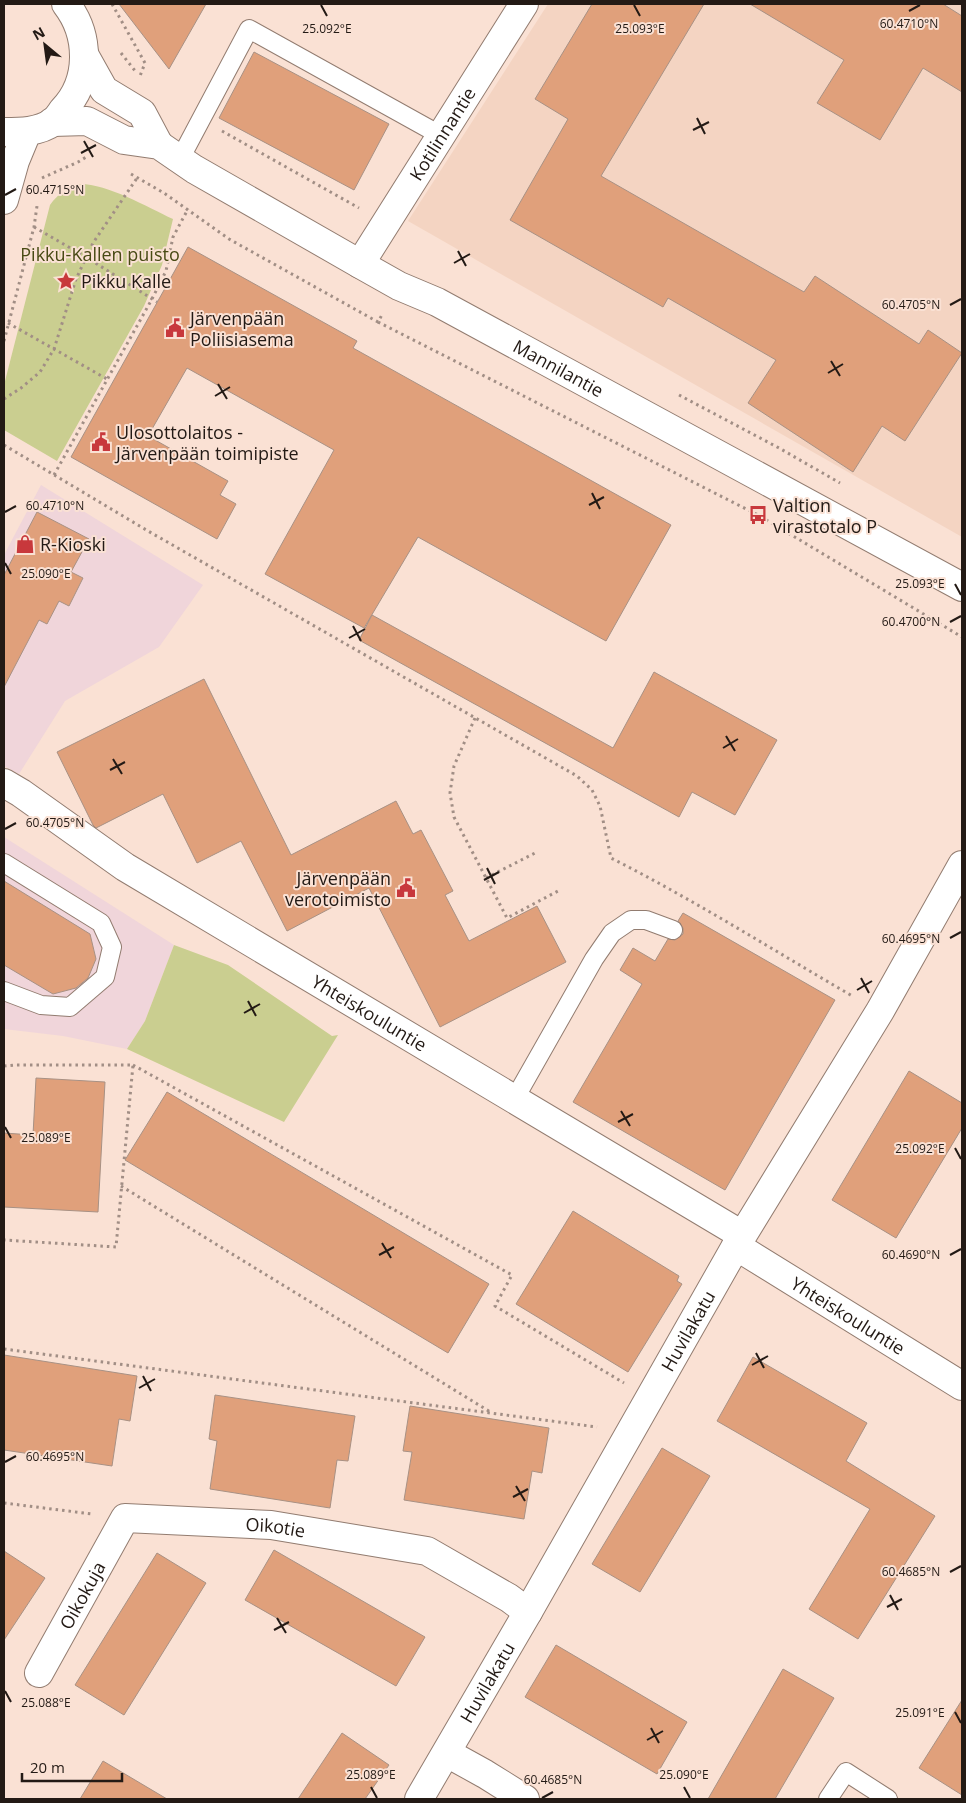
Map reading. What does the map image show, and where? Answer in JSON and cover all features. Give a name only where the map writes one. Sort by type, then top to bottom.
[{"type":"street","points":[[4,200],[19,151],[15,132],[52,122],[70,104],[80,84],[85,56],[82,32],[66,4]]},
{"type":"street","name":"Kotilinnantie","points":[[360,264],[524,4]]},
{"type":"street","name":"Mannilantie","points":[[85,56],[104,90],[142,114],[169,152]]},
{"type":"street","name":"Mannilantie","points":[[52,122],[87,121],[124,140],[169,152],[202,173],[399,286],[437,302],[962,587]]},
{"type":"street","name":"Yhteiskouluntie","points":[[4,783],[22,793],[125,867],[514,1100],[739,1241],[962,1386]]},
{"type":"street","name":"Huvilakatu","points":[[419,1799],[528,1612],[739,1241],[880,1011],[962,865]]},
{"type":"street","name":"Oikotie","points":[[125,1518],[272,1526],[427,1551],[509,1598],[528,1612]]},
{"type":"street","name":"Oikokuja","points":[[39,1673],[125,1518]]},
{"type":"street","points":[[447,1753],[524,1799]]},
{"type":"lane","points":[[169,152],[202,120],[249,29],[440,135]]},
{"type":"lane","points":[[4,863],[101,923],[112,947],[105,977],[70,1007],[41,1005],[4,991]]},
{"type":"lane","points":[[514,1100],[594,959],[612,933],[631,920],[646,920],[673,930]]},
{"type":"lane","points":[[828,1799],[846,1772],[888,1799]]},
{"type":"path","points":[[112,4],[145,63],[140,77]]},
{"type":"path","points":[[118,47],[145,82]]},
{"type":"path","points":[[202,120],[386,221]]},
{"type":"path","points":[[40,179],[78,162],[92,153]]},
{"type":"path","points":[[4,399],[40,372],[54,349],[76,280],[92,243],[137,178]]},
{"type":"path","points":[[4,341],[34,227],[38,198]]},
{"type":"path","points":[[54,475],[152,299],[166,271],[173,237],[188,209]]},
{"type":"path","points":[[34,227],[157,302]]},
{"type":"path","points":[[378,322],[758,515],[962,637]]},
{"type":"path","points":[[8,323],[107,379]]},
{"type":"path","points":[[4,446],[148,531],[577,776],[592,790],[600,806],[611,858],[671,889],[880,1011]]},
{"type":"path","points":[[475,718],[454,766],[450,793],[454,818],[507,918],[558,891]]},
{"type":"path","points":[[486,878],[536,852]]},
{"type":"path","points":[[4,1066],[15,1064],[133,1065],[512,1275],[495,1306],[632,1387]]},
{"type":"path","points":[[4,1240],[116,1247],[133,1065]]},
{"type":"path","points":[[121,1186],[493,1413]]},
{"type":"path","points":[[4,1349],[598,1427]]},
{"type":"path","points":[[4,1502],[125,1518]]},
{"type":"shaded area","points":[[548,4],[962,4],[962,537],[408,221]]},
{"type":"shaded area","points":[[41,485],[203,585],[159,647],[65,701],[19,774],[4,766],[4,555]]},
{"type":"shaded area","points":[[4,837],[174,945],[145,1021],[127,1049],[63,1036],[4,1029]]},
{"type":"green space","name":"Pikku-Kallen puisto","points":[[80,184],[115,192],[173,219],[162,265],[144,306],[57,461],[4,430],[4,385],[50,205],[63,192]]},
{"type":"green space","points":[[174,945],[228,965],[332,1036],[338,1035],[284,1122],[127,1049],[145,1021]]},
{"type":"building","points":[[119,4],[206,4],[169,69]]},
{"type":"building","points":[[592,4],[704,4],[601,176],[804,292],[815,276],[919,344],[928,330],[962,353],[905,441],[882,426],[853,472],[748,403],[776,360],[668,298],[663,307],[510,220],[568,119],[535,99]]},
{"type":"building","points":[[750,4],[943,4],[962,16],[962,92],[923,68],[880,140],[817,103],[844,60]]},
{"type":"building","points":[[254,52],[389,124],[354,190],[219,118]]},
{"type":"building","points":[[188,247],[357,341],[353,348],[671,525],[606,641],[418,537],[364,628],[265,574],[334,450],[187,368],[148,436],[228,481],[220,495],[236,504],[217,539],[71,457]]},
{"type":"building","points":[[37,512],[89,539],[71,572],[83,578],[69,606],[59,601],[47,624],[39,620],[4,687],[4,575]]},
{"type":"building","points":[[372,615],[613,748],[654,672],[777,740],[735,815],[692,792],[679,817],[359,640]]},
{"type":"building","points":[[204,679],[291,855],[396,801],[413,834],[421,830],[453,891],[445,895],[469,941],[537,906],[566,962],[440,1027],[369,888],[287,931],[241,841],[197,863],[163,794],[96,828],[57,752]]},
{"type":"building","points":[[4,881],[90,934],[96,959],[88,978],[76,988],[53,994],[4,965]]},
{"type":"building","points":[[683,913],[835,1000],[725,1190],[573,1102],[642,984],[620,970],[633,948],[655,961],[668,939],[675,940],[683,934],[683,928],[678,921]]},
{"type":"building","points":[[909,1071],[962,1103],[962,1128],[896,1238],[832,1200]]},
{"type":"building","points":[[36,1078],[105,1082],[98,1212],[4,1207],[4,1133],[33,1135]]},
{"type":"building","points":[[167,1092],[489,1284],[448,1353],[125,1160]]},
{"type":"building","points":[[573,1211],[679,1276],[677,1281],[682,1284],[628,1372],[516,1304]]},
{"type":"building","points":[[4,1355],[137,1376],[130,1421],[119,1419],[112,1466],[4,1450]]},
{"type":"building","points":[[753,1357],[867,1423],[846,1461],[935,1516],[858,1639],[809,1609],[870,1509],[717,1421]]},
{"type":"building","points":[[215,1395],[355,1416],[348,1461],[337,1460],[330,1508],[210,1489],[217,1441],[209,1439]]},
{"type":"building","points":[[410,1406],[549,1428],[542,1473],[532,1471],[524,1519],[404,1500],[412,1452],[403,1451]]},
{"type":"building","points":[[662,1448],[710,1476],[640,1592],[592,1564]]},
{"type":"building","points":[[274,1550],[425,1637],[396,1686],[245,1600]]},
{"type":"building","points":[[4,1551],[45,1578],[4,1640]]},
{"type":"building","points":[[157,1553],[206,1583],[124,1715],[75,1685]]},
{"type":"building","points":[[556,1645],[687,1722],[657,1774],[525,1697]]},
{"type":"building","points":[[783,1669],[834,1698],[775,1799],[708,1799]]},
{"type":"building","points":[[962,1700],[962,1795],[919,1768]]},
{"type":"building","points":[[342,1733],[389,1765],[365,1799],[298,1799]]},
{"type":"building","points":[[103,1761],[167,1799],[80,1799]]},
{"type":"place","name":"Pikku Kalle","points":[[66,281]]},
{"type":"place","name":"Järvenpään Poliisiasema","points":[[175,328]]},
{"type":"place","name":"Ulosottolaitos - Järvenpään toimipiste","points":[[101,442]]},
{"type":"place","name":"Valtion virastotalo P","points":[[758,515]]},
{"type":"place","name":"R-Kioski","points":[[25,544]]},
{"type":"place","name":"Järvenpään verotoimisto","points":[[406,888]]}]
